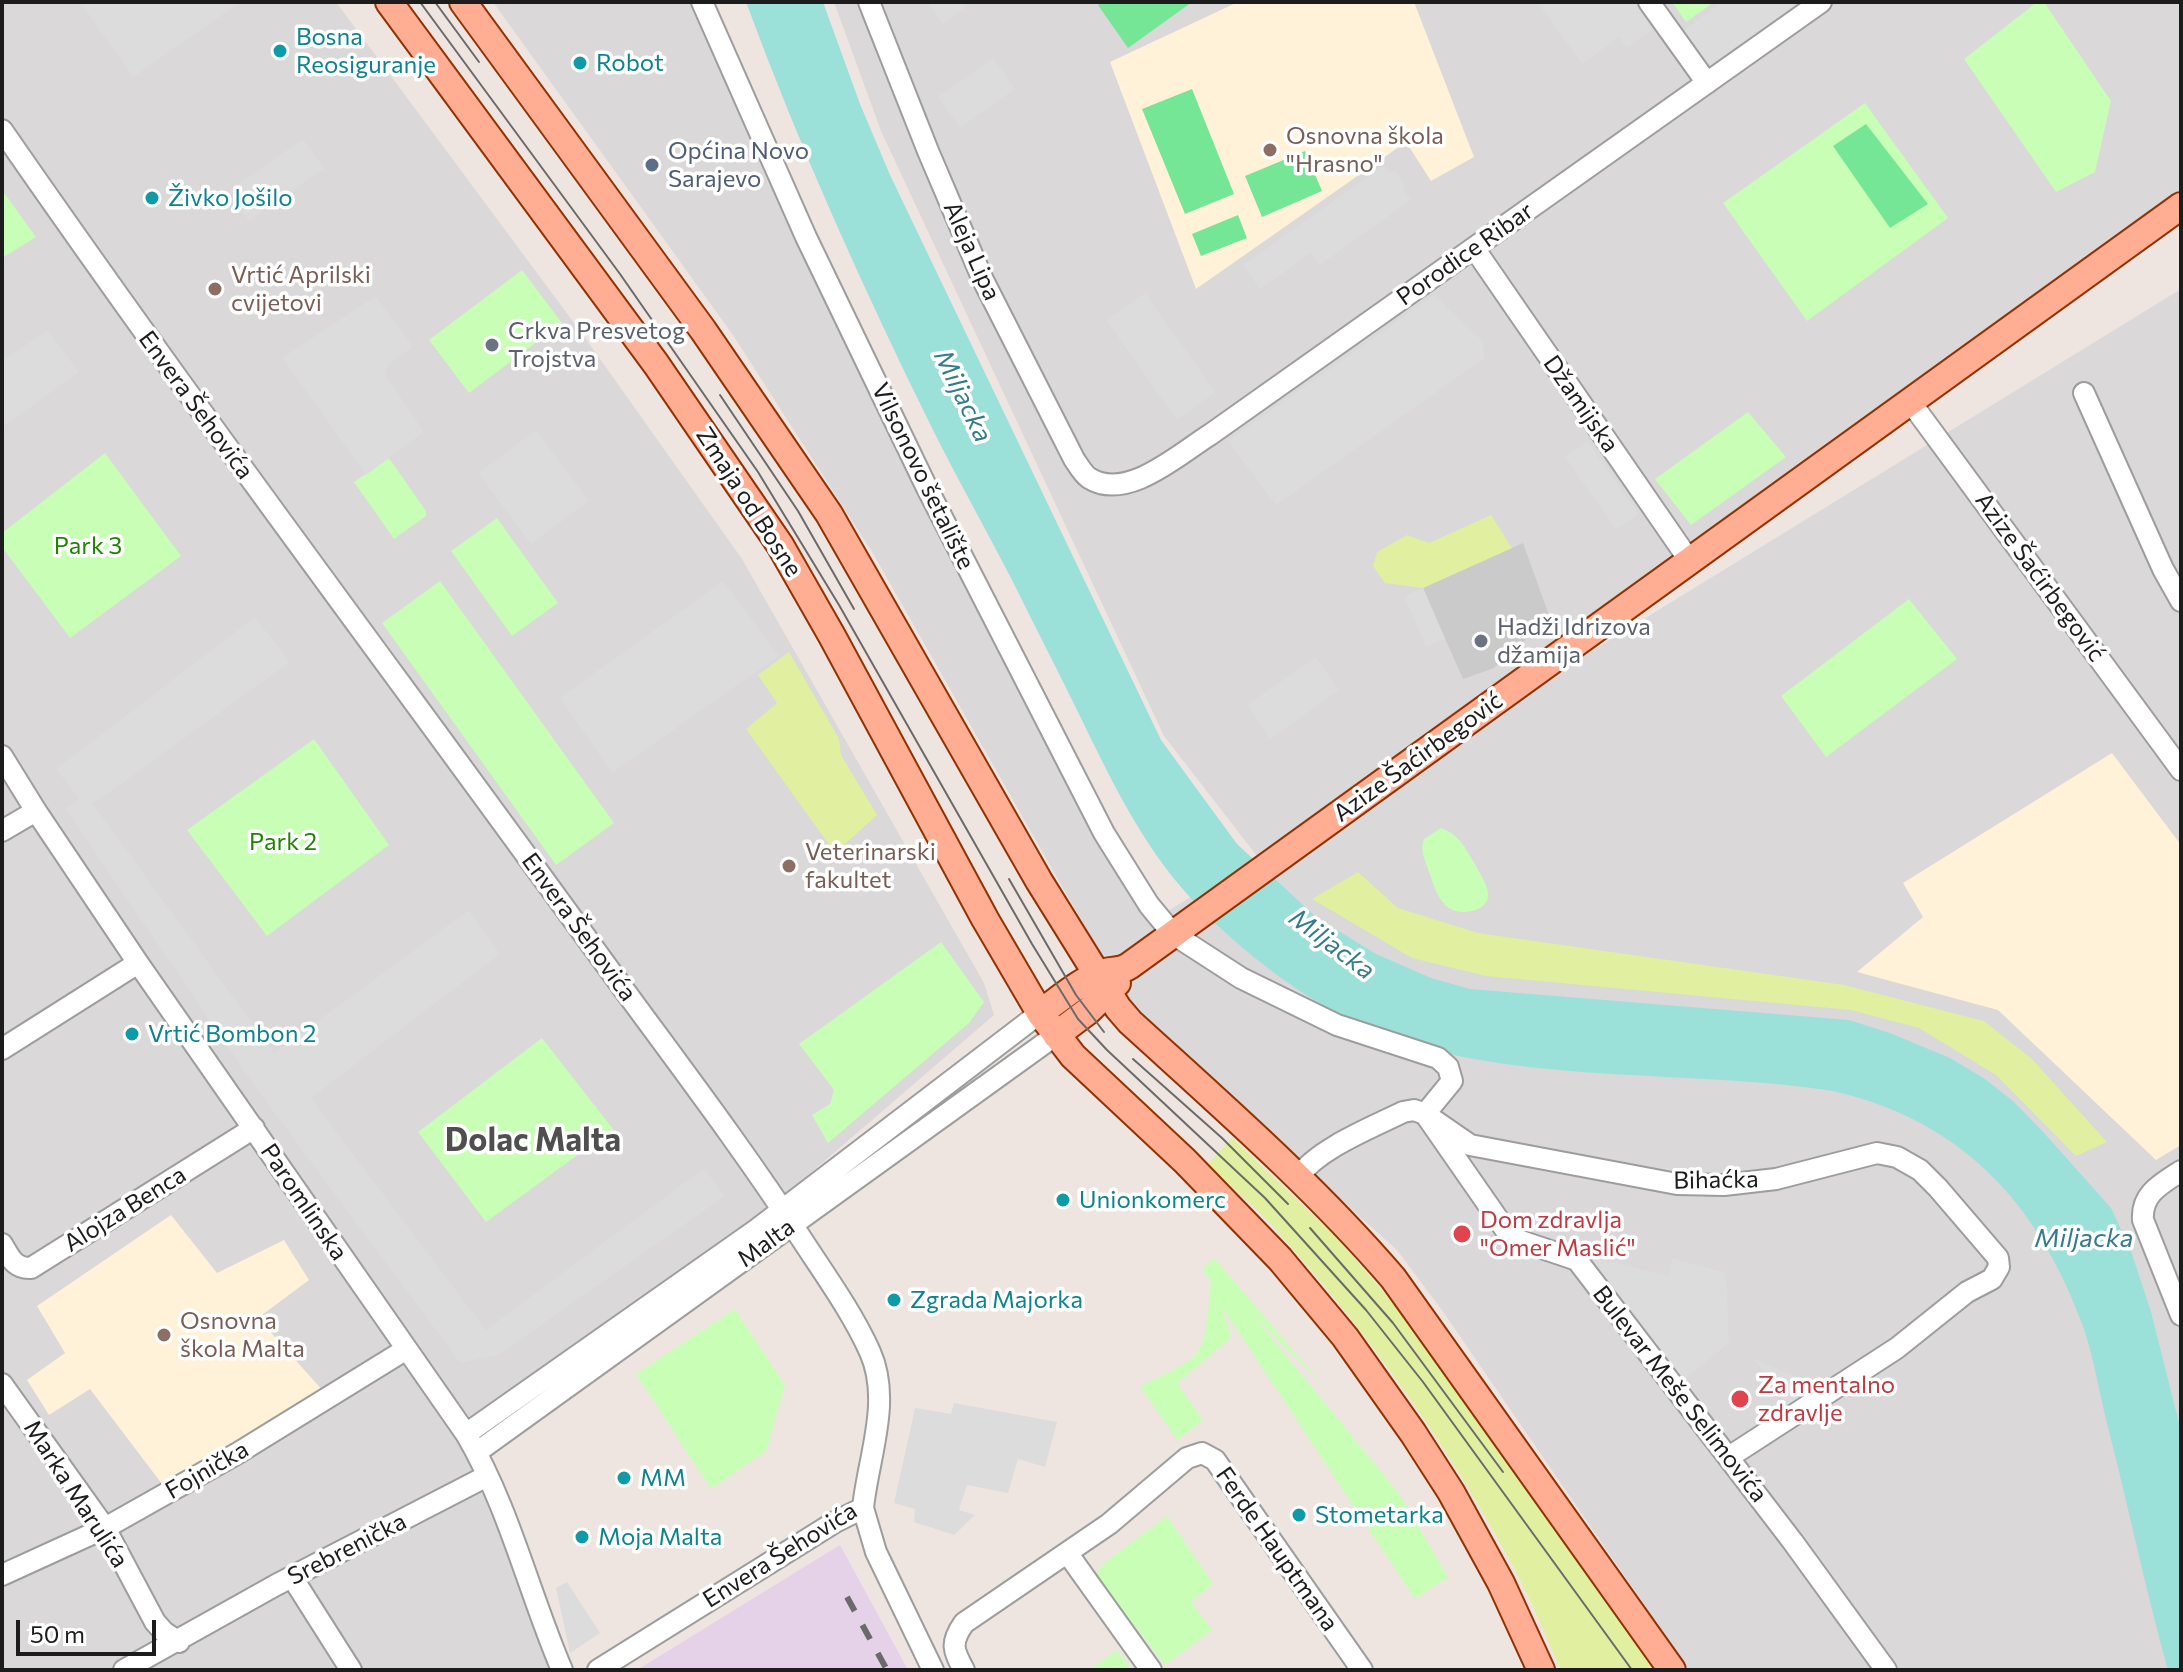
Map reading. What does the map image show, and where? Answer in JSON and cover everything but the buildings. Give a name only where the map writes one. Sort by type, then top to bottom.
[{"type":"main road","name":"Zmaja od Bosne","points":[[389,2],[664,376],[780,545],[985,919],[1056,1035]]},
{"type":"main road","points":[[463,2],[703,330],[829,514],[1039,881],[1130,1022],[1298,1177],[1361,1240],[1393,1278],[1672,1670]]},
{"type":"main road","name":"Azize Šaćirbegović","points":[[1056,1035],[1107,982],[2181,206]]},
{"type":"main road","name":"Azize Šaćirbegović","points":[[1040,1013],[1073,990],[1107,982]]},
{"type":"main road","points":[[1056,1035],[1085,1069],[1185,1161],[1280,1259],[1345,1337],[1451,1492],[1501,1583],[1541,1670]]},
{"type":"street","name":"Vilsonovo šetalište","points":[[702,2],[806,237],[927,488],[1104,833],[1149,905],[1173,934]]},
{"type":"street","name":"Aleja Lipa","points":[[869,2],[983,280],[1074,459],[1087,477],[1101,483]]},
{"type":"street","points":[[1649,2],[1707,83]]},
{"type":"street","name":"Porodice Ribar","points":[[1101,483],[1115,487],[1134,482],[1211,434],[1821,2]]},
{"type":"street","name":"Envera Šehovića","points":[[2,130],[110,286],[338,601],[529,857],[787,1217],[836,1290],[871,1353],[879,1379],[876,1432],[863,1508],[835,1522],[598,1670]]},
{"type":"street","name":"Džamijska","points":[[1474,248],[1689,560]]},
{"type":"street","points":[[2084,393],[2174,573],[2181,601]]},
{"type":"street","name":"Azize Šaćirbegović","points":[[1909,400],[2177,757]]},
{"type":"street","name":"Paromlinska","points":[[2,756],[138,963],[472,1443],[562,1670]]},
{"type":"street","points":[[2,831],[36,811]]},
{"type":"street","points":[[1173,934],[1241,978],[1337,1025],[1438,1058],[1448,1067],[1452,1081],[1425,1114],[1414,1110],[1403,1112],[1345,1141],[1305,1168],[1298,1177]]},
{"type":"street","points":[[2,1049],[138,963]]},
{"type":"street","name":"Malta","points":[[787,1217],[1040,1013]]},
{"type":"street","name":"Malta","points":[[472,1443],[787,1217],[1056,1035]]},
{"type":"street","name":"Bihaćka","points":[[1425,1114],[1470,1145],[1677,1184],[1724,1185],[1776,1179],[1877,1153],[1897,1157],[1920,1170],[1938,1188],[1998,1258],[1999,1267],[1992,1279],[1967,1292],[1897,1348],[1729,1457]]},
{"type":"street","name":"Bulevar Meše Selimovića","points":[[1425,1114],[1507,1232],[1515,1239],[1577,1260],[1729,1457],[1886,1670]]},
{"type":"street","name":"Alojza Benca","points":[[2,1244],[13,1264],[23,1269],[31,1268],[254,1128]]},
{"type":"street","points":[[2181,1171],[2150,1192],[2145,1202],[2143,1220],[2181,1315]]},
{"type":"street","name":"Fojnička","points":[[2,1575],[105,1528],[252,1445],[405,1350]]},
{"type":"street","name":"Marka Marulića","points":[[2,1384],[105,1528],[155,1622],[179,1642]]},
{"type":"street","name":"Ferde Hauptmana","points":[[959,1662],[954,1637],[964,1623],[1109,1524],[1187,1458],[1202,1453],[1215,1460],[1362,1670]]},
{"type":"street","name":"Srebrenička","points":[[124,1670],[292,1577],[487,1476]]},
{"type":"street","points":[[863,1508],[876,1552],[933,1670]]},
{"type":"street","points":[[1068,1554],[1151,1670]]},
{"type":"street","points":[[292,1577],[351,1670]]},
{"type":"street","points":[[910,1625],[959,1662]]},
{"type":"shaded area","points":[[2,2],[336,2],[583,335],[742,559],[984,983],[994,1015],[727,1245],[480,1450],[456,1433],[562,1670],[2,1670]]},
{"type":"shaded area","points":[[80,2],[241,2],[133,77]]},
{"type":"shaded area","points":[[493,2],[705,2],[830,298],[1155,919],[1257,856],[1164,736],[881,131],[834,2],[2181,2],[2181,189],[2037,308],[1359,794],[2181,289],[2181,1670],[1689,1670],[1444,1313],[1397,1250],[1135,1015],[874,555],[733,335]]},
{"type":"shaded area","points":[[927,2],[973,2],[943,24]]},
{"type":"shaded area","name":"Osnovna škola \"Hrasno\"","points":[[1238,2],[1414,2],[1474,157],[1431,181],[1406,142],[1196,289],[1110,62]]},
{"type":"shaded area","points":[[1537,2],[1639,2],[1656,27],[1627,48],[1619,37],[1582,64]]},
{"type":"shaded area","points":[[1723,2],[1808,2],[1714,72],[1684,30]]},
{"type":"shaded area","points":[[993,58],[1015,89],[960,128],[938,97]]},
{"type":"shaded area","points":[[303,139],[324,168],[249,221],[228,191]]},
{"type":"shaded area","points":[[1384,165],[1390,173],[1395,170],[1411,200],[1319,265],[1311,253],[1260,289],[1243,265]]},
{"type":"shaded area","points":[[1145,293],[1216,392],[1177,420],[1106,320]]},
{"type":"shaded area","points":[[1434,295],[1482,340],[1485,358],[1276,505],[1228,441]]},
{"type":"shaded area","points":[[376,296],[413,347],[389,364],[385,374],[424,432],[366,475],[282,358]]},
{"type":"shaded area","points":[[48,330],[79,372],[2,428],[2,361]]},
{"type":"shaded area","points":[[536,430],[589,501],[531,544],[478,473]]},
{"type":"shaded area","points":[[1587,441],[1639,514],[1616,530],[1565,457]]},
{"type":"shaded area","points":[[1523,543],[1550,618],[1494,668],[1463,679],[1423,588]]},
{"type":"shaded area","points":[[723,581],[779,656],[612,773],[560,698]]},
{"type":"shaded area","points":[[1423,588],[1445,639],[1426,647],[1404,596]]},
{"type":"shaded area","points":[[255,617],[290,662],[93,804],[274,1053],[469,910],[500,954],[311,1098],[486,1330],[704,1168],[725,1196],[500,1354],[460,1363],[256,1088],[65,809],[79,799],[56,769]]},
{"type":"shaded area","points":[[1316,657],[1339,690],[1270,739],[1247,705]]},
{"type":"shaded area","points":[[2112,753],[2181,845],[2181,1145],[2156,1160],[1998,1010],[1857,972],[1923,917],[1903,883]]},
{"type":"shaded area","name":"Osnovna škola Malta","points":[[171,1215],[217,1273],[284,1240],[309,1280],[258,1318],[324,1392],[162,1484],[90,1389],[49,1415],[27,1380],[65,1353],[37,1306]]},
{"type":"shaded area","points":[[1586,1256],[1668,1276],[1672,1258],[1726,1273],[1729,1343],[1681,1382]]},
{"type":"shaded area","points":[[1754,1359],[1819,1386],[1789,1408]]},
{"type":"shaded area","points":[[954,1403],[1057,1422],[1045,1467],[1018,1459],[1008,1493],[967,1485],[959,1510],[975,1515],[954,1535],[914,1522],[915,1509],[894,1503],[915,1408],[951,1414]]},
{"type":"shaded area","points":[[840,1545],[908,1670],[637,1670]]},
{"type":"shaded area","points":[[567,1582],[600,1633],[570,1653],[556,1588]]},
{"type":"green space","points":[[1102,2],[1192,2],[1128,48],[1098,5]]},
{"type":"green space","points":[[1672,2],[1714,2],[1686,22]]},
{"type":"green space","points":[[2037,2],[2044,2],[2111,101],[2095,172],[2056,192],[1964,59]]},
{"type":"green space","points":[[1192,89],[1234,194],[1185,214],[1142,109]]},
{"type":"green space","points":[[1865,103],[1948,218],[1807,321],[1723,203]]},
{"type":"green space","points":[[1866,124],[1928,204],[1890,228],[1833,146]]},
{"type":"green space","points":[[1305,151],[1322,191],[1262,217],[1245,176]]},
{"type":"green space","points":[[2,190],[36,237],[2,258]]},
{"type":"green space","points":[[1238,215],[1247,238],[1201,256],[1192,234]]},
{"type":"green space","points":[[522,270],[562,323],[469,393],[429,340]]},
{"type":"green space","points":[[1748,412],[1786,457],[1691,525],[1655,479]]},
{"type":"green space","name":"Park 3","points":[[105,453],[181,556],[70,638],[2,547],[2,533]]},
{"type":"green space","points":[[389,458],[426,511],[426,516],[394,539],[354,482]]},
{"type":"green space","points":[[1491,515],[1512,548],[1423,588],[1385,583],[1373,566],[1377,552],[1407,535],[1429,543]]},
{"type":"green space","points":[[497,518],[558,603],[512,636],[451,551]]},
{"type":"green space","points":[[440,581],[614,823],[556,865],[382,623]]},
{"type":"green space","points":[[1909,599],[1957,659],[1826,757],[1781,696]]},
{"type":"green space","points":[[789,652],[839,739],[841,755],[877,815],[835,853],[746,729],[777,703],[758,675]]},
{"type":"green space","name":"Park 2","points":[[314,739],[389,845],[267,936],[187,830]]},
{"type":"green space","points":[[1441,828],[1461,843],[1485,882],[1487,899],[1474,911],[1460,912],[1449,908],[1436,890],[1422,847],[1424,839]]},
{"type":"green space","points":[[1358,872],[1398,908],[1478,933],[1844,985],[1984,1021],[2032,1059],[2107,1142],[2076,1156],[1996,1075],[1919,1028],[1851,1010],[1486,976],[1412,958],[1312,899]]},
{"type":"green space","points":[[941,942],[984,1002],[969,1023],[828,1143],[812,1115],[830,1104],[834,1090],[799,1044]]},
{"type":"green space","points":[[542,1038],[613,1129],[486,1222],[418,1132]]},
{"type":"green space","points":[[1232,1138],[1337,1238],[1393,1303],[1658,1670],[1561,1670],[1521,1582],[1490,1525],[1407,1394],[1312,1271],[1270,1223],[1208,1164]]},
{"type":"green space","points":[[1214,1258],[1323,1385],[1253,1315],[1400,1495],[1448,1577],[1415,1599],[1222,1307],[1231,1338],[1177,1383],[1203,1420],[1177,1440],[1140,1386],[1183,1364],[1199,1349],[1207,1320],[1211,1282],[1202,1269]]},
{"type":"green space","points":[[735,1309],[785,1385],[766,1451],[711,1489],[636,1374]]},
{"type":"green space","points":[[1167,1516],[1213,1584],[1191,1602],[1212,1630],[1165,1665],[1095,1574],[1104,1563]]},
{"type":"green space","points":[[1117,1650],[1132,1670],[1089,1670]]},
{"type":"water","name":"Miljacka","points":[[746,2],[823,2],[890,175],[1161,740],[1237,844],[1316,917],[1376,954],[1431,978],[1470,989],[1849,1020],[1890,1033],[1950,1058],[1985,1079],[2014,1102],[2111,1208],[2131,1251],[2151,1312],[2181,1431],[2181,1670],[2168,1670],[2091,1352],[2066,1285],[2045,1244],[2020,1208],[1991,1175],[1958,1147],[1921,1124],[1880,1105],[1833,1091],[1779,1084],[1556,1070],[1447,1054],[1394,1039],[1337,1013],[1279,976],[1225,932],[1181,887],[1149,844],[1122,799],[930,424],[832,215]]},
{"type":"tram line","points":[[420,2],[620,274],[758,472],[839,605],[1078,1019],[1265,1198],[1366,1310],[1423,1382],[1632,1670]]},
{"type":"tram line","points":[[435,2],[479,62]]},
{"type":"tram line","points":[[720,395],[798,511],[854,609]]},
{"type":"tram line","points":[[1009,879],[1076,995],[1104,1032]]},
{"type":"tram line","points":[[1133,1059],[1222,1138],[1288,1204]]},
{"type":"tram line","points":[[1310,1228],[1393,1323],[1503,1472]]},
{"type":"railway","points":[[847,1597],[887,1670]]},
{"type":"place","name":"Bosna Reosiguranje","points":[[280,51]]},
{"type":"place","name":"Robot","points":[[580,63]]},
{"type":"place","name":"Osnovna škola \"Hrasno\"","points":[[1270,150]]},
{"type":"place","name":"Općina Novo Sarajevo","points":[[652,165]]},
{"type":"place","name":"Živko Jošilo","points":[[152,198]]},
{"type":"place","name":"Vrtić Aprilski cvijetovi","points":[[215,289]]},
{"type":"place","name":"Crkva Presvetog Trojstva","points":[[492,345]]},
{"type":"place","name":"Hadži Idrizova džamija","points":[[1481,641]]},
{"type":"place","name":"Veterinarski fakultet","points":[[789,866]]},
{"type":"place","name":"Vrtić Bombon 2","points":[[132,1034]]},
{"type":"place","name":"Unionkomerc","points":[[1063,1200]]},
{"type":"place","name":"Dom zdravlja \"Omer Maslić\"","points":[[1462,1234]]},
{"type":"place","name":"Zgrada Majorka","points":[[894,1300]]},
{"type":"place","name":"Osnovna škola Malta","points":[[164,1335]]},
{"type":"place","name":"Za mentalno zdravlje","points":[[1740,1399]]},
{"type":"place","name":"MM","points":[[624,1478]]},
{"type":"place","name":"Stometarka","points":[[1299,1515]]},
{"type":"place","name":"Moja Malta","points":[[582,1537]]},
{"type":"district","name":"Dolac Malta","points":[[533,1140]]}]
